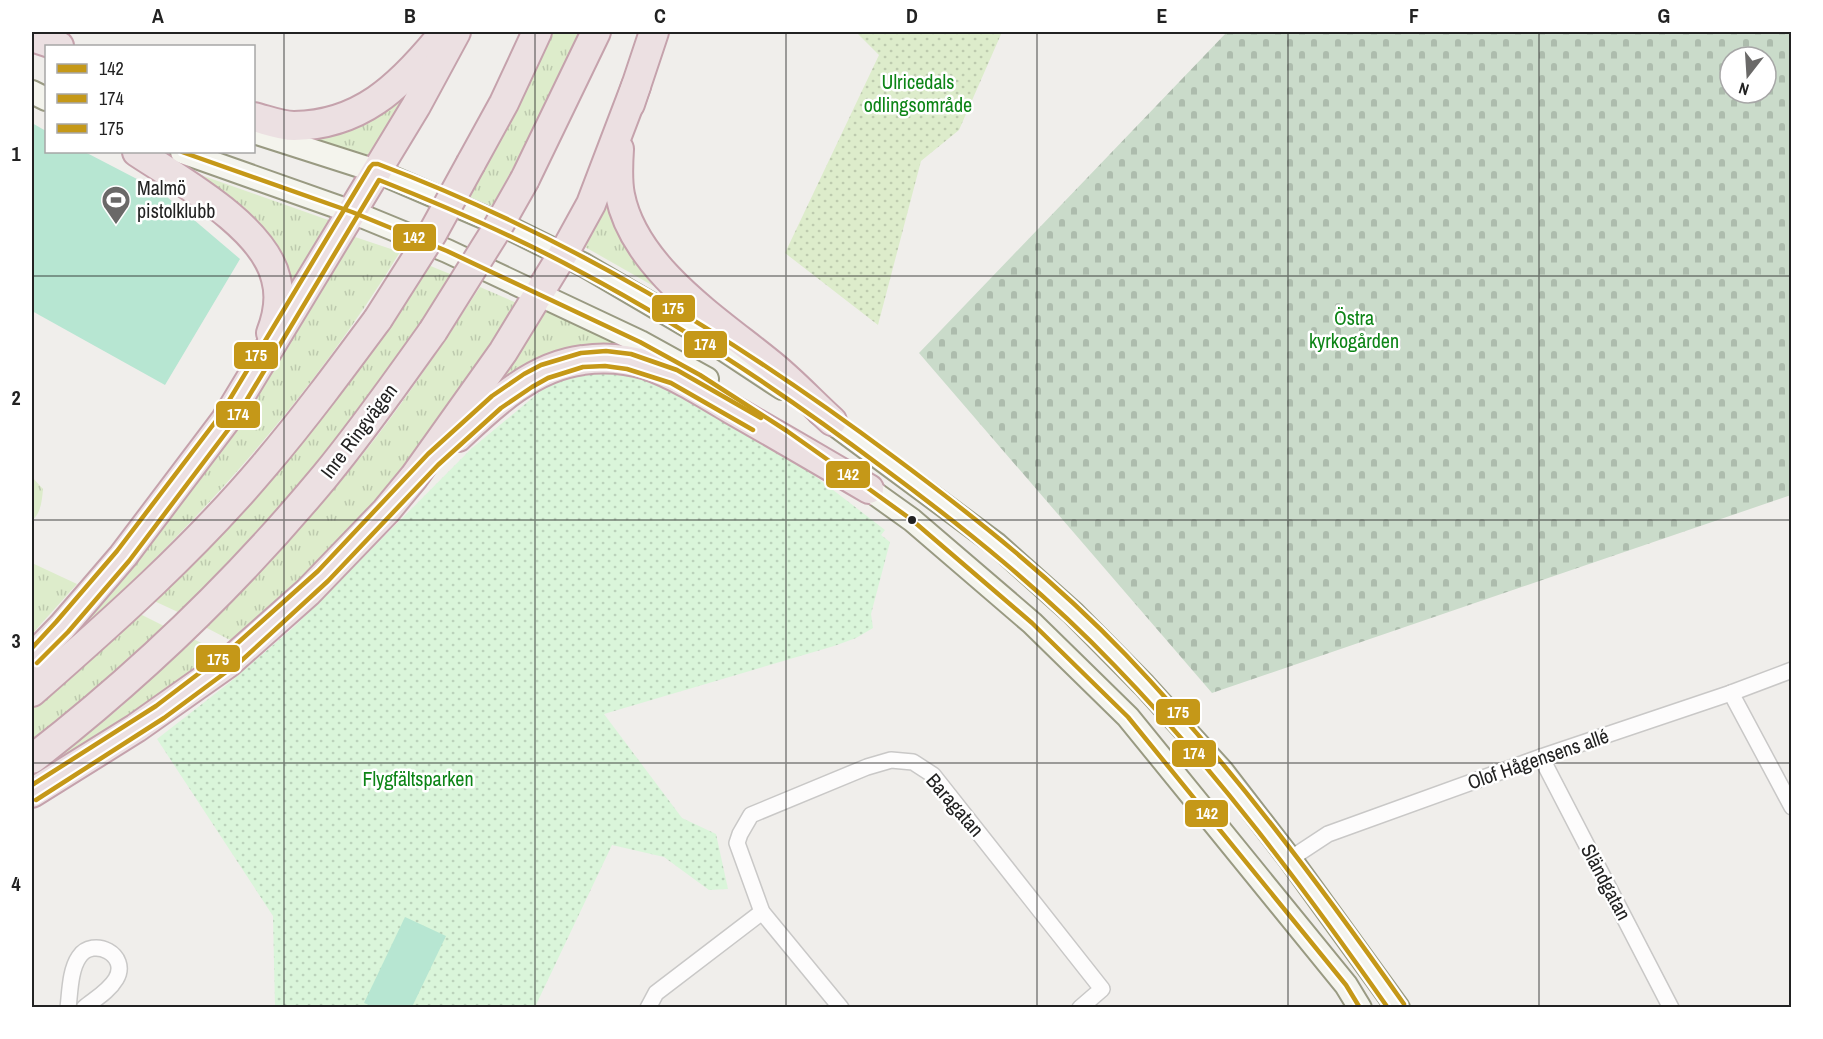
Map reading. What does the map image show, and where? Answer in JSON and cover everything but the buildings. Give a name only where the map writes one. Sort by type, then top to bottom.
[{"type":"highway","points":[[255,117],[292,126],[326,122],[350,115],[383,96],[412,72],[446,32]]},
{"type":"highway","points":[[32,658],[85,601],[130,547],[225,421],[416,106],[456,32]]},
{"type":"highway","points":[[32,692],[101,632],[211,524],[262,468],[309,411],[378,319],[432,234],[504,103],[537,32]]},
{"type":"highway","name":"Inre Ringvägen","points":[[32,759],[111,695],[179,633],[230,582],[325,476],[434,331],[495,232],[525,179],[596,32]]},
{"type":"highway","points":[[654,32],[623,127],[619,151],[620,194],[625,213],[644,247],[674,284],[772,365],[832,421]]},
{"type":"highway","points":[[32,37],[56,45]]},
{"type":"highway","points":[[32,793],[127,734],[228,663],[308,592],[386,511],[414,477],[503,351],[563,254],[591,204],[636,86]]},
{"type":"highway","points":[[138,153],[209,200],[240,225],[263,251],[271,264],[276,279],[278,313],[264,354],[253,376]]},
{"type":"highway","points":[[414,477],[490,407],[521,384],[558,366],[582,360],[611,358],[647,365],[694,387],[869,489]]},
{"type":"main road","points":[[255,132],[376,171],[440,197],[563,254],[688,326],[832,421],[996,544],[1073,613],[1144,685],[1222,771],[1290,859],[1398,1008]]},
{"type":"main road","points":[[185,153],[352,212],[447,251],[640,342],[700,375],[787,431],[912,520],[1032,622],[1128,717],[1346,985],[1360,1008]]},
{"type":"street","name":"Olof Hågensens allé","points":[[1290,859],[1328,834],[1791,670]]},
{"type":"street","points":[[1731,693],[1791,807]]},
{"type":"street","name":"Sländgatan","points":[[1541,757],[1671,1008]]},
{"type":"street","name":"Baragatan","points":[[762,912],[737,843],[752,815],[867,767],[891,760],[913,762],[933,775],[1102,989],[1080,1008]]},
{"type":"street","points":[[648,1008],[656,993],[762,912],[841,1008]]},
{"type":"street","points":[[68,1008],[75,963],[81,954],[97,948],[109,951],[118,959],[117,976],[99,996],[84,1008]]},
{"type":"green space","points":[[550,32],[580,32],[546,107],[492,206],[467,196]]},
{"type":"green space","name":"Ulricedals odlingsområde","points":[[856,32],[1002,32],[959,130],[921,161],[878,325],[785,253],[879,55]]},
{"type":"green space","name":"Östra kyrkogården","points":[[1227,32],[1791,32],[1791,495],[1212,693],[919,353]]},
{"type":"green space","points":[[417,78],[373,156],[294,134]]},
{"type":"green space","name":"Malmö pistolklubb","points":[[32,123],[45,130],[45,153],[87,153],[160,191],[240,259],[165,385],[32,311]]},
{"type":"green space","points":[[164,162],[331,221],[287,293]]},
{"type":"green space","points":[[610,181],[678,300],[578,243]]},
{"type":"green space","points":[[355,237],[400,252],[325,363],[284,416],[196,517],[101,611],[51,655],[347,244]]},
{"type":"green space","points":[[428,265],[455,276],[341,436],[295,490],[180,613],[152,600]]},
{"type":"green space","points":[[480,287],[519,304],[391,489],[239,642],[205,627],[291,538],[352,468],[413,386]]},
{"type":"green space","points":[[539,308],[643,357],[498,390],[490,385]]},
{"type":"green space","name":"Flygfältsparken","points":[[605,372],[636,375],[674,388],[732,420],[802,466],[885,530],[881,535],[890,542],[871,614],[873,628],[856,638],[834,646],[604,714],[682,818],[716,834],[728,889],[709,890],[664,857],[612,845],[535,1007],[275,1007],[273,916],[157,739],[229,683],[294,627],[471,449],[548,385],[577,374]]},
{"type":"green space","points":[[32,477],[43,489],[39,510],[32,520]]},
{"type":"green space","points":[[32,563],[77,584],[32,634]]},
{"type":"green space","points":[[140,614],[166,627],[129,662],[32,744],[32,708]]},
{"type":"green space","points":[[193,639],[226,654],[32,779],[121,707]]},
{"type":"green space","points":[[405,917],[446,936],[412,1007],[374,1007],[364,1003]]},
{"type":"transit line","name":"142","points":[[185,153],[352,212],[447,251],[640,342],[700,375],[787,431],[912,520],[1032,623],[1128,717],[1346,985],[1360,1008]]},
{"type":"transit line","name":"175","points":[[32,648],[117,551],[219,417],[370,167],[378,164],[516,223],[582,256],[710,330],[833,413],[985,527],[1099,628],[1201,738],[1339,913],[1404,1004]]},
{"type":"transit line","name":"174","points":[[37,663],[68,632],[129,561],[231,426],[379,180],[506,234],[579,271],[659,316],[737,364],[812,416],[975,539],[1060,612],[1152,705],[1258,831],[1388,1008]]},
{"type":"transit line","name":"175","points":[[32,785],[156,706],[231,649],[318,571],[428,454],[492,396],[541,365],[581,353],[606,351],[631,354],[677,370],[761,418]]},
{"type":"transit line","name":"174","points":[[36,800],[164,718],[241,661],[328,581],[438,465],[501,408],[548,378],[583,367],[605,366],[627,369],[671,383],[753,430]]},
{"type":"place","name":"Malmö pistolklubb","points":[[116,226]]}]
